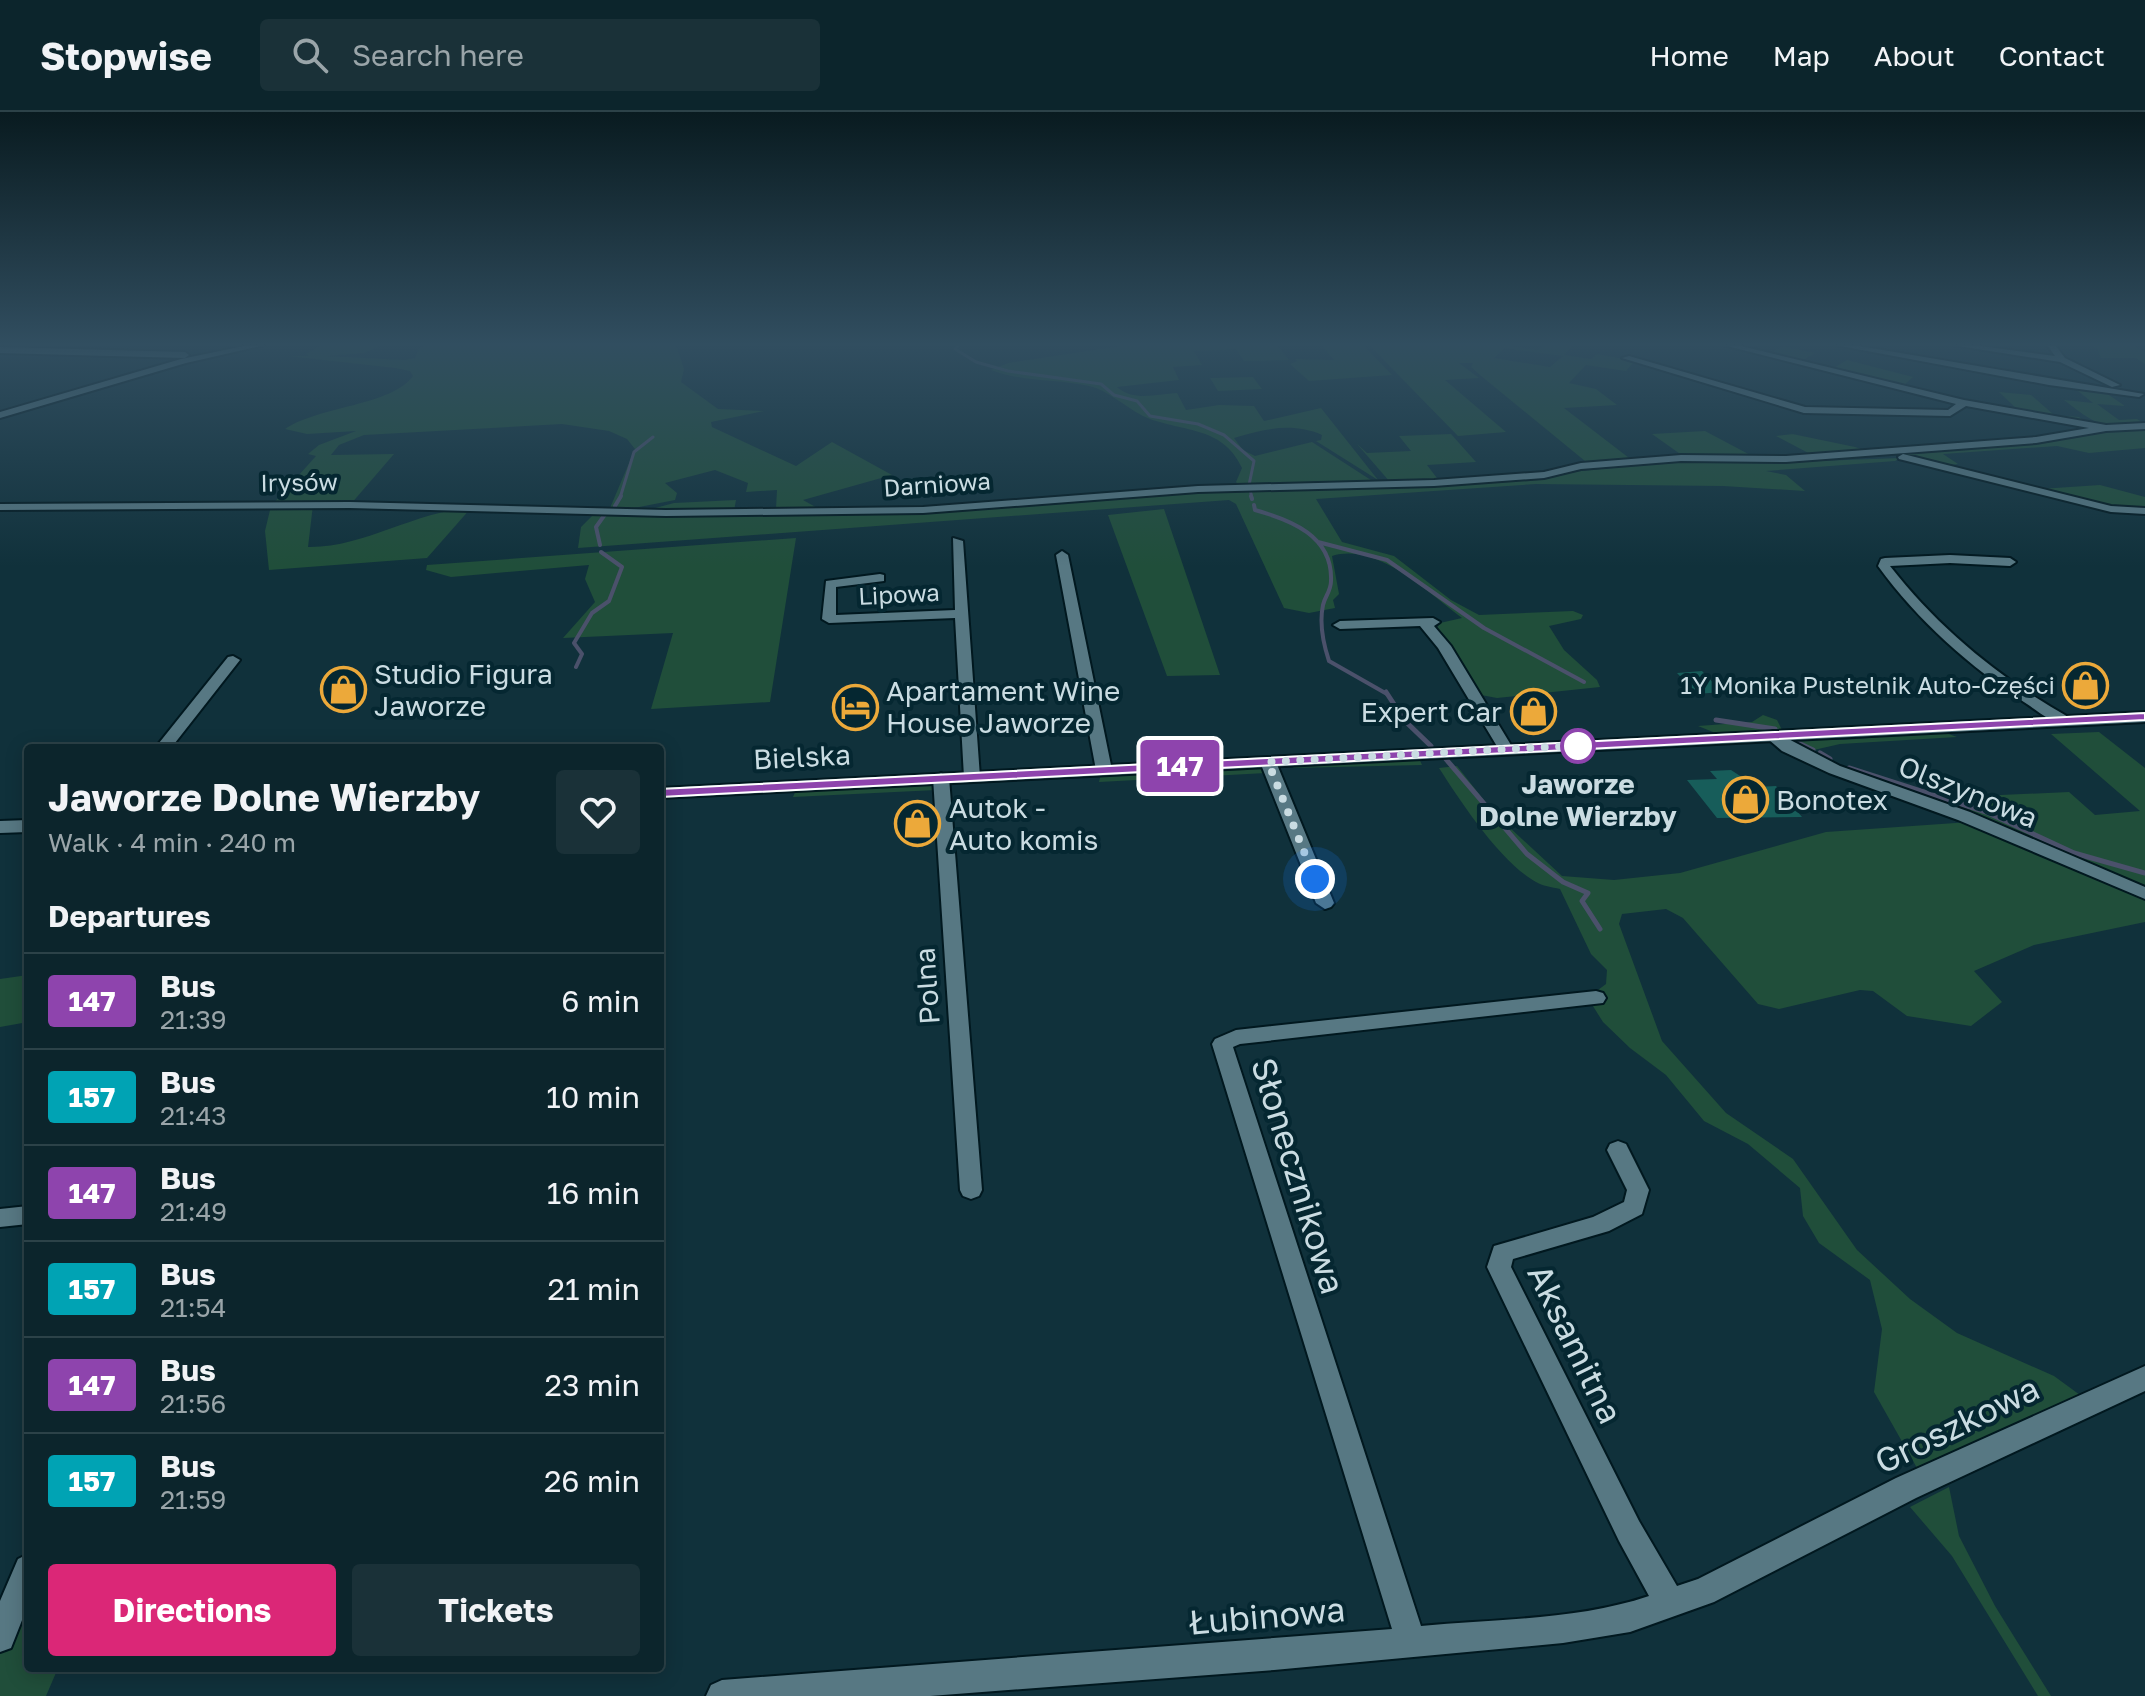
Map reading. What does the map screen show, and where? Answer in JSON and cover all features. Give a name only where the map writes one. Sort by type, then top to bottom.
[{"type":"main road","name":"Bielska","points":[[664,793],[2145,717]]},
{"type":"main road","points":[[0,827],[24,826]]},
{"type":"street","points":[[2054,419],[2106,428],[2145,426]]},
{"type":"street","name":"Darniowa","points":[[598,510],[923,510],[1244,488],[1434,483],[1544,475],[1581,466],[1681,458],[1779,460],[2036,440],[2106,428]]},
{"type":"street","points":[[1903,457],[2111,509],[2145,511]]},
{"type":"street","name":"Irysów","points":[[0,507],[350,505],[598,510]]},
{"type":"street","name":"Lipowa","points":[[957,541],[972,777]]},
{"type":"street","points":[[1062,555],[1104,770]]},
{"type":"street","points":[[2010,562],[1904,560],[1885,562],[1884,566],[1919,610],[2030,702],[2065,721]]},
{"type":"street","name":"Lipowa","points":[[880,578],[830,584],[829,619],[962,614]]},
{"type":"street","points":[[1340,625],[1429,622],[1506,750]]},
{"type":"street","points":[[166,744],[233,660]]},
{"type":"street","name":"Olszynowa","points":[[1773,736],[1782,745],[1822,762],[1965,816],[2145,893]]},
{"type":"street","points":[[1268,762],[1325,903]]},
{"type":"street","name":"Polna","points":[[941,778],[971,1190]]},
{"type":"street","name":"Słonecznikowa","points":[[1411,1642],[1222,1044],[1236,1037],[1596,998]]},
{"type":"street","name":"Aksamitna","points":[[1618,1150],[1638,1190],[1634,1207],[1618,1218],[1576,1235],[1502,1253],[1499,1267],[1629,1531],[1670,1603]]},
{"type":"street","points":[[0,1218],[24,1215]]},
{"type":"street","name":"Groszkowa","points":[[1802,1543],[1906,1488],[2145,1378]]},
{"type":"street","name":"Łubinowa","points":[[722,1696],[1563,1628],[1630,1617],[1704,1592],[1802,1543]]},
{"type":"street","points":[[0,1637],[24,1579]]},
{"type":"green space","points":[[726,419],[711,422],[712,427],[796,466],[832,442],[892,475],[803,500],[821,510],[776,509],[777,490],[746,492],[748,483],[715,470],[665,483],[677,493],[675,500],[634,508],[610,508],[635,449],[627,439],[609,431],[562,424],[364,435],[339,445],[331,455],[394,454],[350,505],[313,505],[308,547],[349,542],[430,516],[471,508],[427,558],[269,570],[265,531],[271,506],[316,456],[308,454],[319,445],[356,431],[307,434],[285,429],[299,421]]},
{"type":"green space","points":[[1151,419],[1330,419],[1378,480],[1316,441],[1321,440],[1322,435],[1300,429],[1278,428],[1234,438],[1243,450],[1255,456],[1312,442],[1374,482],[1240,486],[1236,482],[1242,468],[1234,454],[1223,444],[1199,432]]},
{"type":"green space","points":[[1441,419],[1491,419],[1506,432],[1458,436]]},
{"type":"green space","points":[[1534,419],[1578,419],[1633,461],[1592,464]]},
{"type":"green space","points":[[2137,419],[2145,424],[2118,426],[2093,420]]},
{"type":"green space","points":[[2145,427],[2145,448],[2089,453],[2057,446],[1943,454],[1958,464],[1945,466],[1895,452],[2041,441]]},
{"type":"green space","points":[[1705,431],[1754,457],[1683,456],[1652,434]]},
{"type":"green space","points":[[1451,434],[1476,462],[1427,465],[1440,482],[1390,482],[1357,444],[1367,453],[1411,451],[1399,436]]},
{"type":"green space","points":[[1793,434],[1864,450],[1814,456],[1776,436]]},
{"type":"green space","points":[[1887,454],[1767,463],[1900,458],[1895,461],[1766,471],[1786,475],[1805,491],[1723,486],[1536,484],[1316,499],[1342,542],[1394,556],[1451,600],[1479,615],[1573,611],[1583,615],[1581,619],[1549,626],[1564,650],[1597,680],[1600,687],[1497,698],[1481,695],[1435,631],[1440,623],[1462,618],[1402,572],[1384,563],[1367,556],[1332,556],[1339,594],[1333,600],[1335,608],[1309,613],[1284,608],[1236,504],[1229,500],[578,548],[581,527],[596,512],[824,513],[1156,494],[1481,481],[1700,459],[1777,461]]},
{"type":"green space","points":[[2100,485],[2145,497],[2145,509],[2105,506],[2040,489]]},
{"type":"green space","points":[[736,500],[734,511],[644,511],[674,503]]},
{"type":"green space","points":[[1164,509],[1220,675],[1167,676],[1108,515]]},
{"type":"green space","points":[[796,538],[770,702],[651,709],[673,633],[563,638],[595,602],[585,579],[589,565],[451,577],[426,570],[427,565]]},
{"type":"green space","points":[[1763,715],[1777,720],[1782,730],[1718,734],[1698,726],[1752,722]]},
{"type":"green space","points":[[1943,732],[1957,737],[1840,744],[1805,752],[1786,740],[1843,740]]},
{"type":"green space","points":[[2099,732],[2145,768],[2145,889],[1945,802],[1973,800],[1978,796],[2069,792],[2095,815],[2140,811],[2051,734]]},
{"type":"green space","points":[[1419,758],[1422,765],[1293,768],[1294,764]]},
{"type":"green space","points":[[1260,766],[1266,773],[1099,782],[1101,774]]},
{"type":"green space","points":[[1457,766],[1494,813],[1562,876],[1614,880],[1680,873],[1826,832],[1970,822],[2145,896],[2145,922],[2034,945],[1974,971],[2002,1002],[1971,1026],[1907,1016],[1873,991],[1860,990],[1779,1009],[1758,1004],[1683,918],[1666,909],[1622,914],[1619,924],[1662,1041],[1726,1113],[1793,1159],[1857,1250],[1910,1299],[1957,1333],[2054,1376],[2080,1395],[1917,1468],[1874,1392],[1882,1329],[1870,1280],[1819,1243],[1803,1216],[1800,1188],[1748,1144],[1704,1121],[1666,1075],[1630,1048],[1603,1022],[1591,1003],[1594,993],[1606,984],[1607,970],[1591,954],[1560,889],[1538,883],[1509,861],[1482,830],[1439,768]]},
{"type":"green space","points":[[929,783],[936,790],[793,797],[796,790]]},
{"type":"green space","points":[[24,976],[24,1023],[0,1027],[0,979]]},
{"type":"green space","points":[[1949,1487],[1959,1536],[1995,1606],[2051,1696],[2038,1696],[1952,1556],[1910,1507]]},
{"type":"green space","points":[[24,1593],[24,1672],[56,1672],[46,1696],[0,1696],[0,1650]]},
{"type":"building","points":[[1702,671],[1722,692],[1697,694],[1677,673]]},
{"type":"building","name":"Bonotex","points":[[1731,770],[1757,787],[1776,786],[1802,817],[1717,818],[1687,780],[1717,779],[1710,771]]},
{"type":"waterway","points":[[1168,419],[1198,424],[1224,435],[1254,461],[1249,485],[1252,498]]},
{"type":"waterway","points":[[620,497],[634,452],[653,437]]},
{"type":"waterway","points":[[615,506],[620,497]]},
{"type":"waterway","points":[[1254,505],[1255,510],[1307,532],[1325,552],[1331,581],[1323,605],[1322,626],[1329,661],[1387,694]]},
{"type":"waterway","points":[[600,545],[596,527],[606,513]]},
{"type":"waterway","points":[[1318,542],[1387,560],[1484,628],[1584,682]]},
{"type":"waterway","points":[[576,667],[582,654],[574,643],[592,613],[609,601],[622,567],[601,552]]},
{"type":"waterway","points":[[1386,692],[1405,721],[1431,746]]},
{"type":"waterway","points":[[1716,720],[1775,729]]},
{"type":"waterway","points":[[1792,740],[1813,750]]},
{"type":"waterway","points":[[1820,753],[1830,759]]},
{"type":"waterway","points":[[1445,758],[1527,854],[1563,882],[1588,893],[1582,901],[1600,929]]},
{"type":"waterway","points":[[1849,768],[1986,812],[2074,853],[2145,873]]},
{"type":"bus line","name":"147","points":[[664,793],[2145,717]]},
{"type":"place","name":"1Y Monika Pustelnik Auto-Części","points":[[2086,686]]},
{"type":"place","name":"Studio Figura Jaworze","points":[[343,690]]},
{"type":"place","name":"Apartament Wine House Jaworze","points":[[855,707]]},
{"type":"place","name":"Expert Car","points":[[1533,712]]},
{"type":"place","name":"Jaworze Dolne Wierzby","points":[[1578,746]]},
{"type":"place","name":"Bonotex","points":[[1745,800]]},
{"type":"place","name":"Autok - Auto komis","points":[[918,824]]},
{"type":"route","points":[[1315,879],[1268,762],[1587,745],[1578,746]]}]
